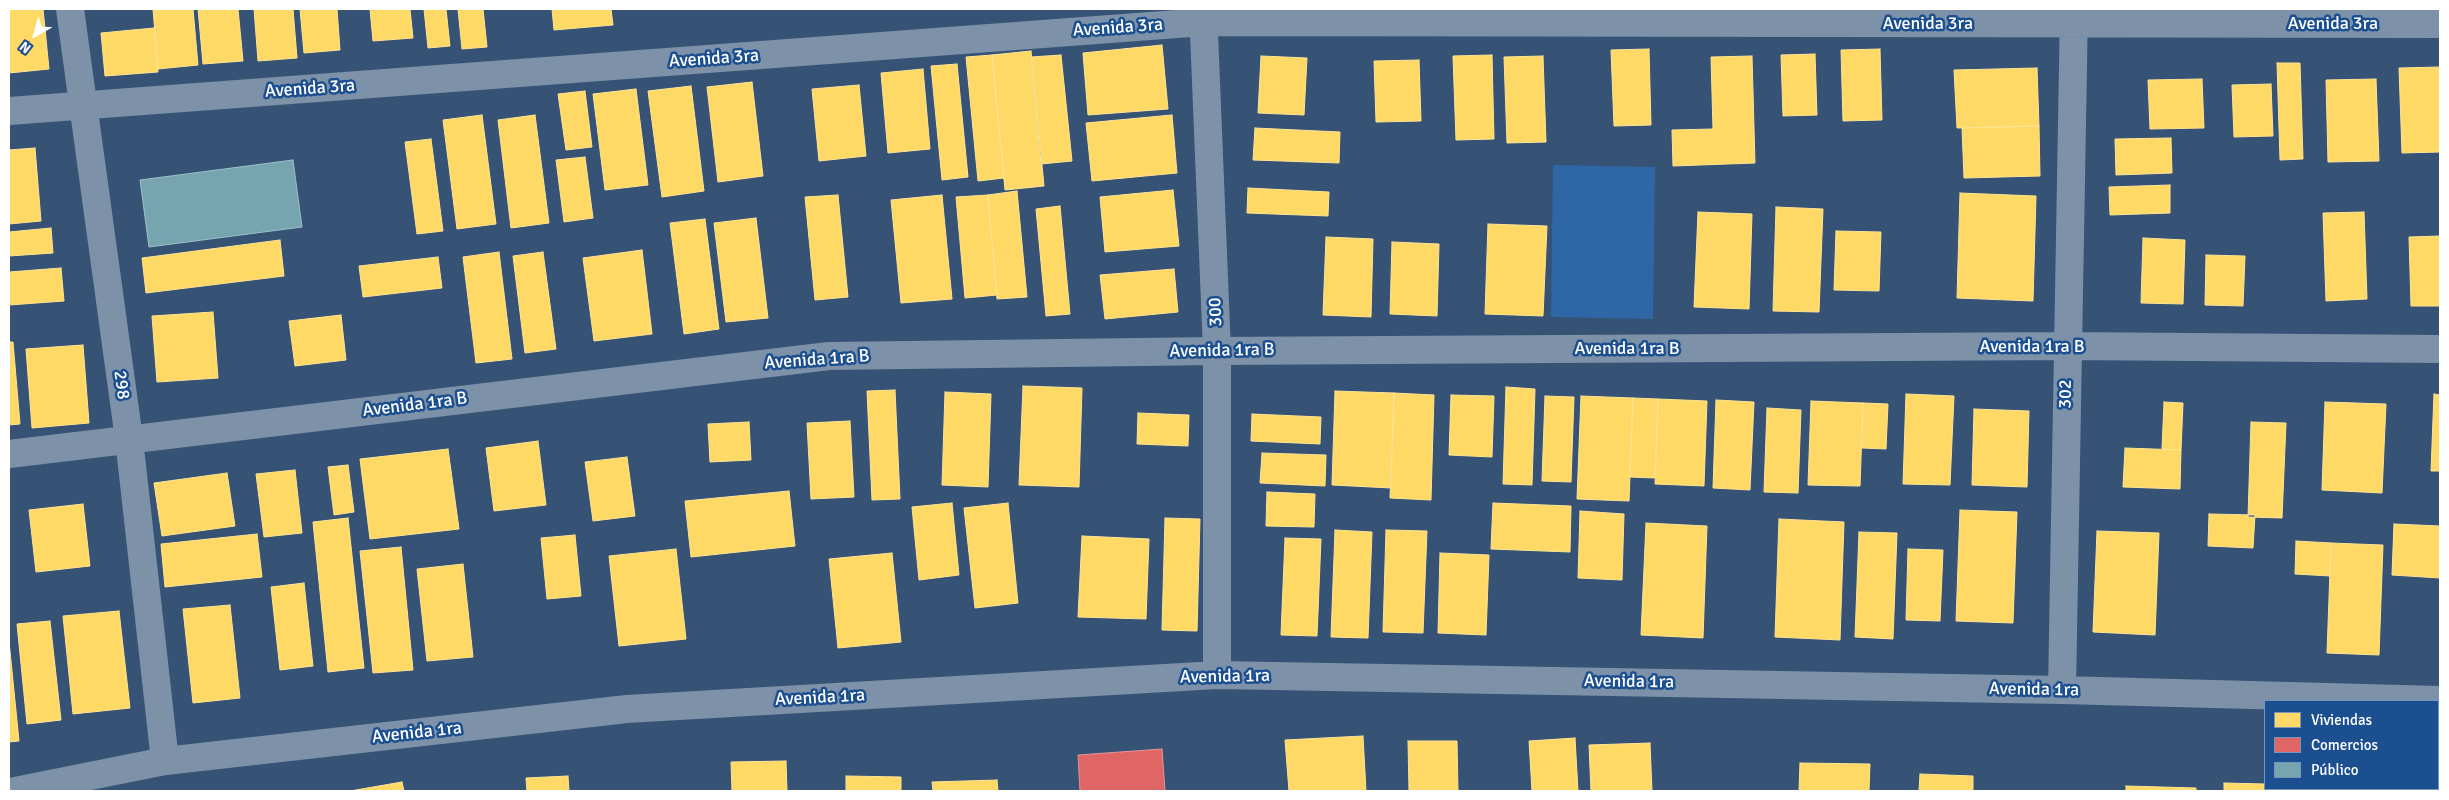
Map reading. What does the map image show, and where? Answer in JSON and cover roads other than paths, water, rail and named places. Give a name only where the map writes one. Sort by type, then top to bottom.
[{"type":"street","name":"298","points":[[70,9],[129,439],[165,761]]},
{"type":"street","name":"Avenida 3ra","points":[[9,111],[84,107],[1204,15],[2074,16],[2440,24]]},
{"type":"street","name":"300","points":[[1204,15],[1217,351],[1216,675]]},
{"type":"street","name":"302","points":[[2062,690],[2074,16]]},
{"type":"street","name":"Avenida 1ra B","points":[[9,454],[829,356],[1217,351],[2067,346],[2440,349]]},
{"type":"street","name":"Avenida 1ra","points":[[15,791],[165,761],[626,709],[1216,675],[2062,690],[2440,700]]}]
